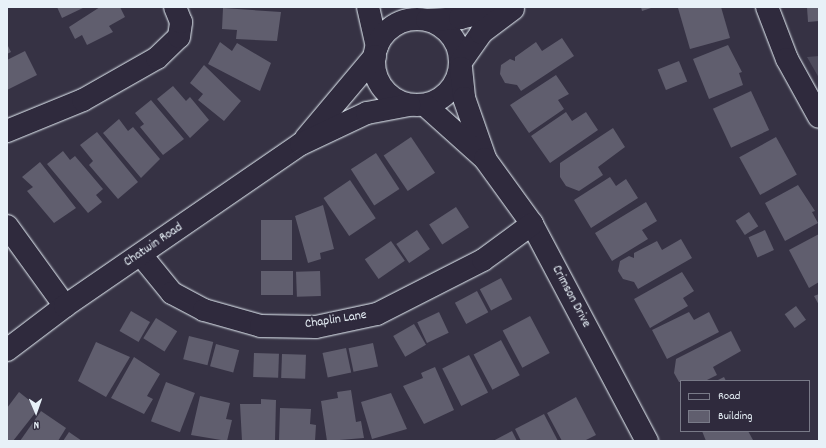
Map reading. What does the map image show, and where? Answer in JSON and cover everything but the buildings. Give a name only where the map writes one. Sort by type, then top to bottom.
[{"type":"street","points":[[7,132],[83,100],[157,58],[179,37],[180,22],[175,7]]},
{"type":"street","points":[[368,7],[376,51],[378,81],[386,92],[417,105],[449,92],[461,65],[481,33],[516,7]]},
{"type":"street","points":[[376,51],[393,27],[415,15],[460,18],[508,7]]},
{"type":"street","points":[[767,7],[787,59],[819,117]]},
{"type":"street","points":[[415,15],[451,35],[461,65]]},
{"type":"street","name":"Chatwin Road","points":[[302,144],[376,51]]},
{"type":"street","name":"Crimson Drive","points":[[461,65],[464,98],[485,159]]},
{"type":"street","name":"Chatwin Road","points":[[7,350],[65,306],[302,144],[367,113],[417,105]]},
{"type":"street","name":"Crimson Drive","points":[[417,105],[485,159],[532,224],[647,441]]},
{"type":"street","name":"Chaplin Lane","points":[[140,255],[172,293],[204,310],[261,326],[316,327],[377,314],[482,260],[532,224]]},
{"type":"street","points":[[7,226],[65,306]]},
{"type":"shaded area","points":[[819,56],[819,78],[807,57]]}]
